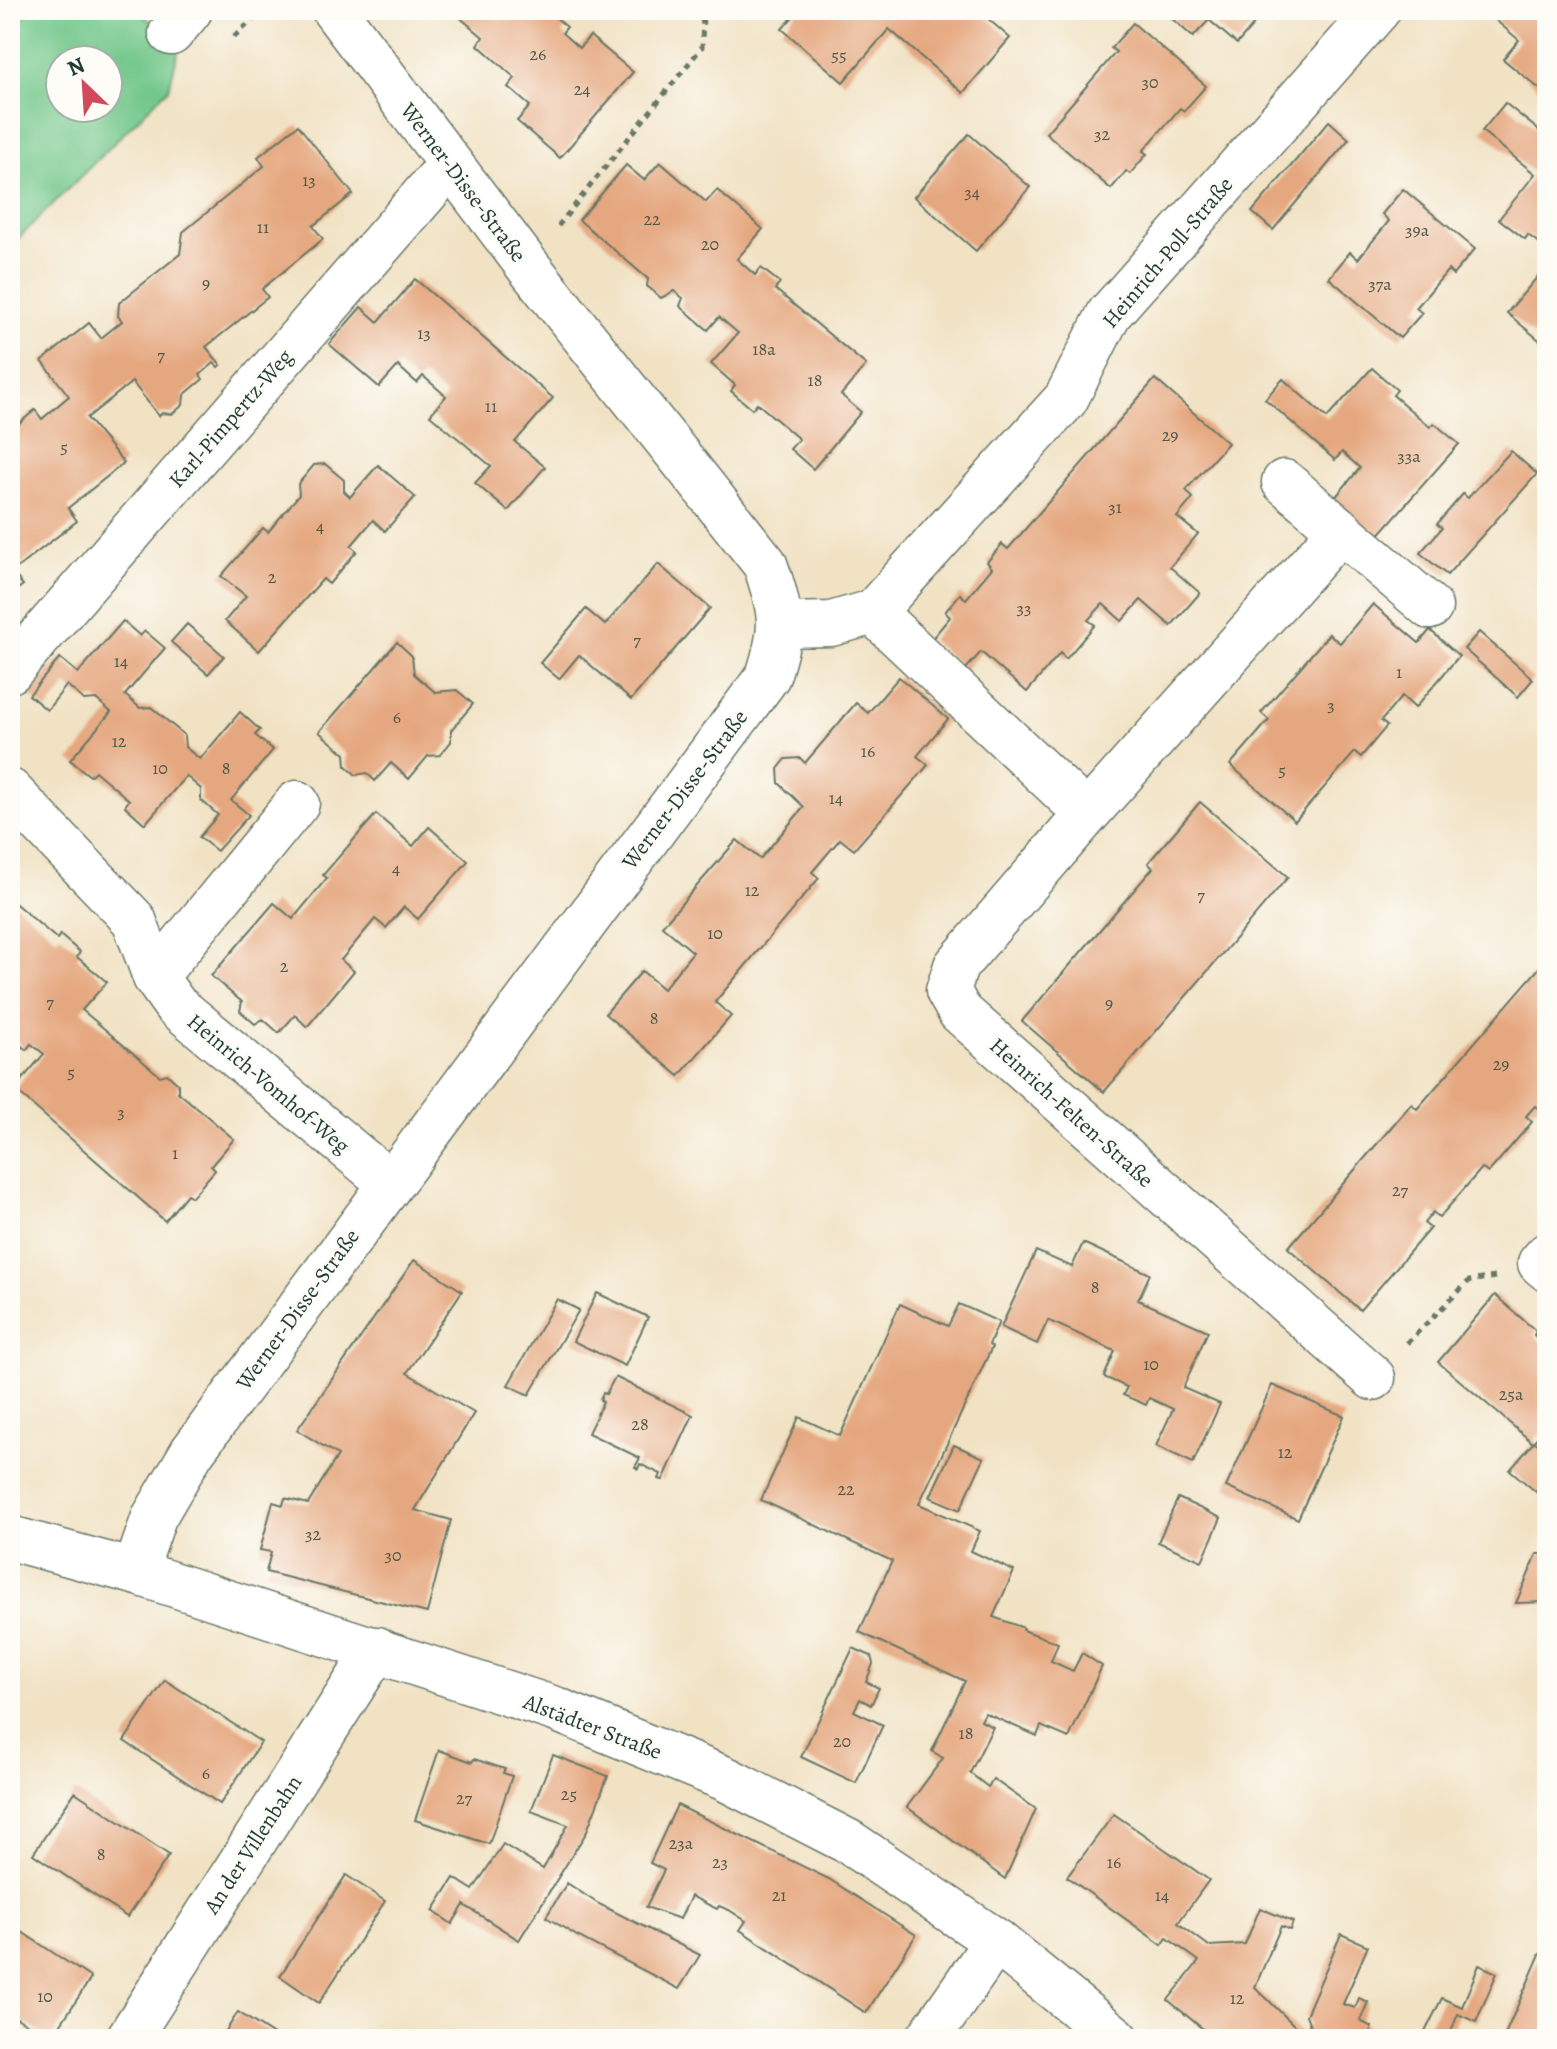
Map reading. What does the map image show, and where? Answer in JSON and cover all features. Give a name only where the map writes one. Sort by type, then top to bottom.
[{"type":"street","name":"Werner-Disse-Straße","points":[[135,1572],[154,1517],[192,1452],[768,676],[781,625],[778,601],[765,564],[527,265],[334,10]]},
{"type":"street","name":"Heinrich-Poll-Straße","points":[[873,612],[1066,399],[1109,314],[1378,10]]},
{"type":"street","name":"Karl-Pimpertz-Weg","points":[[10,671],[450,165]]},
{"type":"street","points":[[1284,482],[1430,607]]},
{"type":"street","name":"Heinrich-Felten-Straße","points":[[1341,530],[1087,814],[956,966],[948,991],[960,1012],[1373,1378]]},
{"type":"street","points":[[781,625],[831,624],[873,612],[1087,814]]},
{"type":"street","name":"Heinrich-Vomhof-Weg","points":[[10,791],[134,920],[155,977],[175,1005],[390,1183]]},
{"type":"street","points":[[155,977],[297,803]]},
{"type":"street","points":[[1547,1255],[1540,1263],[1547,1269]]},
{"type":"street","name":"Alstädter Straße","points":[[10,1538],[135,1572],[377,1649],[555,1709],[726,1779],[849,1842],[996,1941],[1117,2039]]},
{"type":"street","name":"An der Villenbahn","points":[[128,2039],[377,1649]]},
{"type":"street","points":[[928,2039],[996,1941]]},
{"type":"path","points":[[527,265],[702,47],[703,10]]},
{"type":"path","points":[[1373,1378],[1469,1281],[1502,1277]]},
{"type":"green space","points":[[30,10],[138,10],[179,48],[169,88],[13,244],[10,239],[10,27]]},
{"type":"building","points":[[451,10],[547,10],[567,27],[562,33],[579,48],[590,36],[633,72],[560,158],[517,121],[530,106],[508,87],[515,78],[478,45],[483,37]]},
{"type":"building","points":[[799,10],[978,10],[1010,38],[963,93],[889,29],[843,82],[782,29]]},
{"type":"building","points":[[1162,10],[1266,10],[1237,44],[1209,20],[1193,37]]},
{"type":"building","points":[[1500,10],[1547,10],[1547,95],[1503,59],[1519,40],[1493,18]]},
{"type":"building","points":[[1133,23],[1206,86],[1184,111],[1180,108],[1143,151],[1147,154],[1130,174],[1126,171],[1111,189],[1046,133],[1116,52],[1111,48]]},
{"type":"building","points":[[1505,103],[1547,137],[1547,249],[1528,235],[1525,239],[1499,219],[1535,174],[1482,131]]},
{"type":"building","points":[[1329,121],[1349,139],[1273,230],[1252,212]]},
{"type":"building","points":[[298,125],[353,194],[313,226],[323,239],[262,289],[268,297],[206,347],[221,365],[218,367],[214,363],[200,375],[203,379],[184,395],[183,405],[172,414],[162,413],[159,416],[132,382],[87,418],[124,463],[68,508],[77,521],[12,572],[23,585],[10,595],[10,431],[35,410],[42,419],[69,396],[42,361],[89,323],[101,338],[122,321],[118,316],[119,303],[180,254],[183,232],[264,166],[258,157]]},
{"type":"building","points":[[969,134],[1030,187],[976,251],[914,197]]},
{"type":"building","points":[[660,162],[706,202],[717,190],[763,229],[737,259],[755,275],[761,268],[780,283],[775,289],[866,365],[841,395],[861,412],[813,469],[790,449],[799,439],[757,403],[752,409],[731,391],[735,385],[711,364],[738,333],[719,317],[708,330],[680,306],[683,298],[674,291],[661,298],[647,286],[648,279],[579,220],[626,165],[644,180]]},
{"type":"building","points":[[1403,189],[1475,249],[1453,275],[1448,270],[1416,308],[1422,313],[1400,338],[1329,278],[1350,252],[1358,259],[1389,221],[1382,214]]},
{"type":"building","points":[[1538,276],[1547,284],[1547,340],[1544,344],[1507,313]]},
{"type":"building","points":[[415,279],[553,398],[515,442],[545,467],[508,511],[475,483],[491,466],[430,415],[446,396],[423,376],[417,383],[398,366],[379,387],[329,344],[361,307],[378,322]]},
{"type":"building","points":[[1372,368],[1397,390],[1393,395],[1430,427],[1434,423],[1459,444],[1376,538],[1333,500],[1360,468],[1342,452],[1335,460],[1265,399],[1283,379],[1327,418]]},
{"type":"building","points":[[1155,379],[1228,443],[1186,490],[1193,498],[1177,517],[1198,534],[1170,567],[1200,593],[1171,626],[1141,600],[1122,621],[1103,604],[1088,620],[1095,625],[1066,659],[1060,653],[1027,692],[981,652],[965,670],[931,640],[950,617],[945,612],[960,594],[966,599],[992,568],[987,562],[1002,544],[1008,549]]},
{"type":"building","points":[[1511,451],[1537,474],[1447,575],[1420,553],[1442,528],[1437,524],[1463,494],[1468,498]]},
{"type":"building","points":[[325,464],[344,480],[344,491],[350,497],[378,465],[415,497],[385,531],[373,520],[351,546],[357,551],[329,584],[323,579],[259,651],[225,621],[246,596],[221,576],[263,528],[268,532],[299,495],[298,484],[314,465]]},
{"type":"building","points":[[658,564],[710,608],[631,700],[579,655],[559,679],[540,663],[586,609],[605,625]]},
{"type":"building","points":[[1373,604],[1419,643],[1430,630],[1459,656],[1415,708],[1402,696],[1381,721],[1387,726],[1361,757],[1355,752],[1295,821],[1230,765],[1269,720],[1261,713],[1329,634],[1340,643]]},
{"type":"building","points":[[123,621],[140,636],[145,631],[165,648],[125,695],[140,708],[151,707],[184,735],[185,747],[200,759],[240,712],[260,730],[255,735],[273,750],[231,800],[249,815],[217,851],[199,837],[218,815],[201,800],[201,789],[186,776],[145,824],[125,806],[129,800],[95,771],[90,776],[70,760],[111,712],[96,699],[84,700],[67,685],[47,710],[29,695],[60,658],[78,673]]},
{"type":"building","points":[[187,624],[224,656],[208,674],[171,642]]},
{"type":"building","points":[[1479,632],[1533,679],[1518,697],[1464,649]]},
{"type":"building","points":[[397,642],[412,656],[414,674],[435,692],[457,690],[473,704],[451,730],[451,742],[440,755],[428,756],[409,779],[391,763],[375,781],[367,773],[356,775],[346,766],[345,754],[319,732]]},
{"type":"building","points":[[899,677],[948,719],[917,756],[928,765],[854,850],[840,839],[812,872],[819,878],[715,1002],[731,1016],[679,1076],[605,1014],[642,971],[663,989],[693,952],[662,926],[737,840],[760,859],[804,807],[779,783],[778,769],[786,759],[800,758],[805,763],[856,703],[868,713]]},
{"type":"building","points":[[1200,802],[1288,877],[1104,1092],[1022,1021],[1153,868],[1148,863]]},
{"type":"building","points":[[376,814],[413,846],[429,827],[468,861],[418,919],[404,907],[386,928],[375,919],[341,960],[354,971],[307,1027],[295,1015],[279,1033],[263,1019],[255,1024],[240,1011],[242,1002],[211,976],[274,903],[293,919],[327,878],[323,875]]},
{"type":"building","points":[[10,899],[57,939],[60,935],[80,952],[77,957],[107,982],[82,1010],[160,1076],[167,1074],[178,1084],[178,1092],[234,1139],[211,1166],[215,1170],[192,1197],[187,1194],[165,1221],[14,1089],[44,1054],[31,1044],[26,1050],[10,1036]]},
{"type":"building","points":[[1547,959],[1547,1104],[1541,1111],[1535,1106],[1526,1116],[1532,1122],[1488,1173],[1482,1168],[1439,1218],[1433,1212],[1424,1223],[1430,1228],[1360,1310],[1288,1248],[1411,1104],[1417,1109]]},
{"type":"building","points":[[1083,1243],[1150,1274],[1138,1300],[1208,1331],[1183,1388],[1220,1404],[1193,1463],[1156,1446],[1173,1409],[1149,1398],[1146,1405],[1123,1395],[1127,1387],[1104,1377],[1115,1351],[1048,1320],[1037,1344],[1001,1327],[1036,1251],[1072,1267]]},
{"type":"building","points":[[414,1260],[462,1291],[407,1373],[474,1413],[415,1510],[451,1520],[427,1613],[266,1572],[271,1552],[260,1550],[273,1502],[283,1505],[285,1498],[308,1504],[338,1455],[297,1430]]},
{"type":"building","points":[[597,1293],[648,1317],[625,1366],[573,1341]]},
{"type":"building","points":[[1495,1295],[1536,1331],[1534,1335],[1544,1344],[1547,1341],[1547,1426],[1534,1441],[1547,1452],[1547,1501],[1510,1470],[1533,1443],[1438,1362]]},
{"type":"building","points":[[557,1299],[579,1310],[529,1395],[508,1385]]},
{"type":"building","points":[[900,1304],[948,1326],[959,1304],[999,1322],[989,1345],[992,1347],[919,1504],[980,1531],[971,1551],[1014,1571],[993,1617],[1058,1643],[1051,1661],[1073,1671],[1082,1653],[1102,1666],[1069,1738],[1041,1726],[1037,1736],[985,1713],[981,1721],[993,1727],[970,1773],[988,1787],[993,1779],[1036,1809],[1005,1879],[907,1807],[943,1758],[932,1751],[965,1681],[859,1632],[892,1561],[761,1500],[799,1417],[840,1436]]},
{"type":"building","points":[[615,1377],[693,1415],[663,1480],[659,1479],[661,1474],[640,1464],[638,1469],[635,1467],[640,1458],[588,1433],[603,1402],[600,1400],[603,1393],[606,1394]]},
{"type":"building","points":[[1272,1385],[1344,1416],[1298,1519],[1226,1487]]},
{"type":"building","points":[[954,1445],[984,1458],[960,1510],[930,1497]]},
{"type":"building","points":[[1178,1498],[1221,1518],[1202,1561],[1158,1542]]},
{"type":"building","points":[[1537,1554],[1547,1554],[1547,1602],[1516,1603]]},
{"type":"building","points":[[853,1648],[871,1656],[873,1664],[866,1682],[879,1688],[871,1705],[860,1699],[854,1711],[883,1725],[856,1783],[801,1757]]},
{"type":"building","points":[[165,1680],[261,1742],[220,1804],[124,1741]]},
{"type":"building","points":[[439,1750],[472,1762],[474,1759],[505,1769],[503,1773],[512,1776],[489,1844],[415,1820]]},
{"type":"building","points":[[553,1755],[608,1776],[586,1833],[519,1940],[464,1905],[452,1924],[433,1911],[454,1878],[473,1890],[503,1844],[543,1869],[568,1825],[531,1811]]},
{"type":"building","points":[[75,1792],[169,1855],[127,1917],[33,1854]]},
{"type":"building","points":[[677,1805],[829,1879],[916,1935],[866,2013],[740,1930],[746,1921],[729,1910],[719,1906],[717,1909],[691,1896],[680,1919],[646,1907],[664,1870],[650,1863]]},
{"type":"building","points":[[1114,1814],[1209,1880],[1178,1923],[1209,1946],[1245,1944],[1260,1908],[1293,1922],[1290,1930],[1281,1926],[1255,1987],[1302,2033],[1310,2025],[1306,2015],[1341,1934],[1368,1946],[1343,2004],[1355,2008],[1359,1998],[1368,2002],[1360,2021],[1372,2027],[1367,2039],[1215,2039],[1168,2000],[1199,1961],[1167,1938],[1162,1945],[1067,1877]]},
{"type":"building","points":[[346,1875],[385,1901],[319,2003],[280,1976]]},
{"type":"building","points":[[567,1883],[597,1903],[700,1955],[679,1989],[546,1917]]},
{"type":"building","points":[[10,1924],[91,1978],[51,2039],[10,2014]]},
{"type":"building","points":[[1540,1954],[1547,1957],[1547,2039],[1503,2039]]},
{"type":"building","points":[[1479,1965],[1497,1973],[1476,2022],[1458,2014],[1448,2039],[1425,2032],[1442,1998],[1462,2007]]},
{"type":"building","points":[[238,2012],[280,2039],[221,2039]]}]
